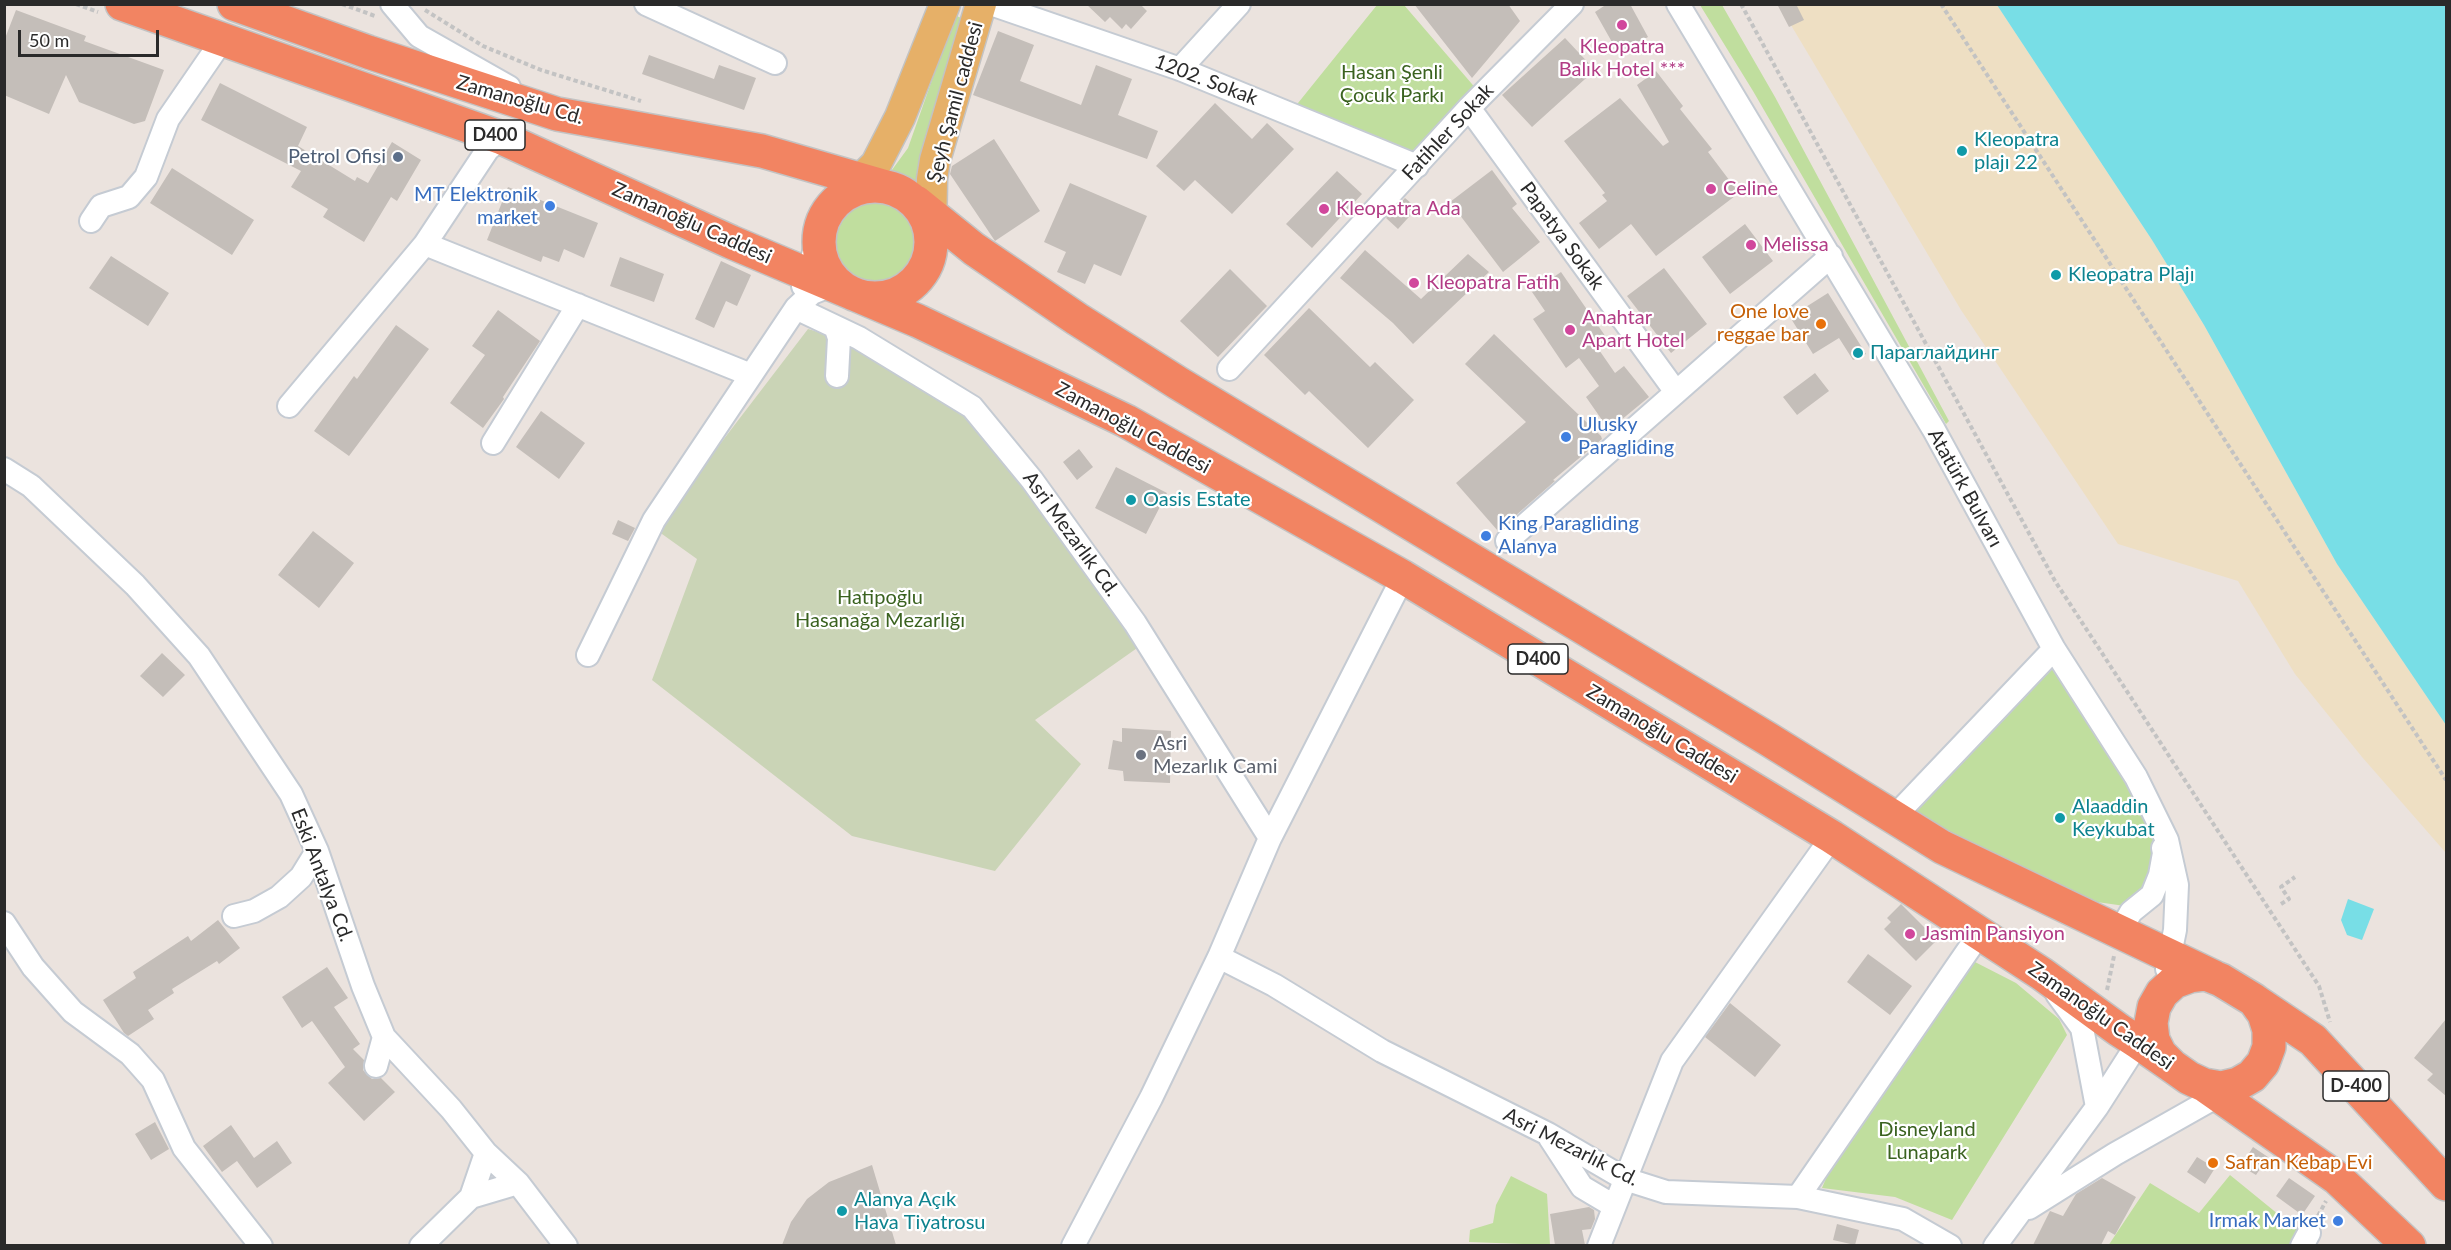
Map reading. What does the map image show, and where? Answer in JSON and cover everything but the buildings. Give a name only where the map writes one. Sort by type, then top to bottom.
[{"type":"highway","name":"Zamanoğlu Caddesi","points":[[122,4],[502,138],[918,321],[1126,421],[1403,577],[1832,837],[2042,974],[2101,1017],[2145,1033],[2204,1082]]},
{"type":"highway","name":"Zamanoğlu Cd.","points":[[234,4],[368,52],[557,114],[762,152],[864,186],[901,192],[926,218]]},
{"type":"highway","points":[[832,284],[840,286],[828,272],[821,255],[819,237],[823,219],[833,204],[864,186]]},
{"type":"highway","points":[[832,284],[875,298],[893,295],[910,286],[923,272],[930,255],[926,218]]},
{"type":"highway","name":"D400","points":[[926,218],[1178,383],[1942,848],[2221,980]]},
{"type":"highway","points":[[2145,1033],[2154,1007],[2162,993],[2174,982],[2190,975],[2206,974],[2221,980],[2254,1000],[2264,1014],[2270,1030],[2269,1047],[2263,1063],[2252,1076],[2204,1082]]},
{"type":"highway","name":"D-400","points":[[2254,1000],[2313,1040],[2446,1184]]},
{"type":"highway","name":"D400","points":[[2204,1082],[2337,1178],[2409,1245]]},
{"type":"main road","name":"Şeyh Şamil caddesi","points":[[864,186],[900,117],[945,4]]},
{"type":"main road","name":"Şeyh Şamil caddesi","points":[[926,218],[935,160],[981,4]]},
{"type":"street","points":[[646,4],[775,63]]},
{"type":"street","name":"1202. Sokak","points":[[991,4],[1180,69],[1417,166]]},
{"type":"street","points":[[1180,69],[1239,4]]},
{"type":"street","name":"Fatihler Sokak","points":[[1229,369],[1469,108],[1572,4]]},
{"type":"street","name":"Atatürk Bulvarı","points":[[1678,4],[1934,430],[2054,649],[2136,777],[2167,840],[2177,885],[2175,930],[2162,993]]},
{"type":"street","points":[[386,11],[419,36],[557,114]]},
{"type":"street","points":[[91,221],[101,206],[129,197],[146,177],[168,119],[223,39]]},
{"type":"street","name":"Papatya Sokak","points":[[1469,108],[1676,392]]},
{"type":"street","points":[[288,406],[425,244],[488,149],[502,138]]},
{"type":"street","points":[[588,655],[654,520],[796,308],[832,284],[819,237]]},
{"type":"street","points":[[425,244],[751,375]]},
{"type":"street","points":[[1507,541],[1831,256]]},
{"type":"street","points":[[493,443],[578,305]]},
{"type":"street","name":"Asri Mezarlık Cd.","points":[[796,308],[859,338],[972,407],[1032,480],[1135,623],[1270,838]]},
{"type":"street","points":[[836,329],[839,338],[837,376]]},
{"type":"street","name":"Eski Antalya Cd.","points":[[4,469],[31,486],[126,577],[199,656],[291,794],[317,851],[363,986],[384,1037],[451,1109],[486,1153],[518,1183],[566,1245]]},
{"type":"street","points":[[1073,1245],[1151,1098],[1219,957],[1270,838],[1403,577]]},
{"type":"street","points":[[1894,817],[2054,649]]},
{"type":"street","points":[[2119,933],[2131,912],[2152,895],[2160,875],[2164,853],[2157,820]]},
{"type":"street","points":[[1599,1245],[1672,1061],[1832,837]]},
{"type":"street","points":[[234,916],[254,911],[279,897],[301,877],[317,851]]},
{"type":"street","points":[[4,923],[33,967],[73,1012],[130,1054],[153,1080],[184,1148],[261,1245]]},
{"type":"street","points":[[1798,1197],[1980,933]]},
{"type":"street","name":"Asri Mezarlık Cd.","points":[[1219,957],[1274,985],[1382,1051],[1548,1134],[1625,1179],[1666,1192],[1798,1197],[1903,1219],[1950,1245]]},
{"type":"street","points":[[2042,974],[2082,1028],[2097,1107]]},
{"type":"street","points":[[1995,1245],[2097,1107],[2145,1033]]},
{"type":"street","points":[[376,1066],[384,1037]]},
{"type":"street","points":[[2020,1214],[2115,1154],[2204,1082]]},
{"type":"street","points":[[1548,1134],[1582,1186],[1614,1206]]},
{"type":"street","points":[[471,1197],[486,1153]]},
{"type":"street","points":[[421,1245],[471,1197],[518,1183]]},
{"type":"path","points":[[342,4],[386,11]]},
{"type":"path","points":[[417,4],[493,50],[541,70],[643,102]]},
{"type":"path","points":[[1741,4],[2055,581],[2319,987],[2330,1022]]},
{"type":"path","points":[[1941,4],[2446,780]]},
{"type":"path","points":[[2281,904],[2289,899],[2281,887],[2295,877]]},
{"type":"path","points":[[2101,1017],[2119,933]]},
{"type":"path","points":[[2306,1239],[2337,1178]]},
{"type":"green space","name":"Hasan Şenli Çocuk Parkı","points":[[1377,5],[1404,5],[1478,91],[1415,159],[1294,108]]},
{"type":"green space","points":[[1700,5],[1722,5],[1775,97],[1949,421],[1946,424],[1753,91]]},
{"type":"green space","points":[[955,15],[965,20],[921,155],[914,190],[889,174],[908,148]]},
{"type":"green space","points":[[876,203],[891,206],[904,215],[913,228],[916,243],[913,258],[904,271],[891,280],[876,283],[861,280],[848,271],[839,258],[836,243],[839,228],[848,215],[861,206]]},
{"type":"green space","name":"Hatipoğlu Hasanağa Mezarlığı","points":[[808,329],[839,338],[955,405],[989,438],[1140,646],[1035,720],[1081,764],[995,871],[852,836],[652,680],[697,559],[655,529]]},
{"type":"green space","points":[[2053,660],[2152,820],[2158,853],[2146,891],[2125,906],[2097,902],[1905,812]]},
{"type":"green space","name":"Disneyland Lunapark","points":[[1975,962],[2016,983],[2059,1019],[2067,1035],[1952,1220],[1895,1197],[1822,1188],[1829,1171]]},
{"type":"green space","points":[[2230,1175],[2300,1232],[2292,1245],[2108,1246],[2150,1183],[2199,1213]]},
{"type":"green space","points":[[1511,1176],[1547,1194],[1550,1245],[1469,1242],[1470,1230],[1493,1223],[1496,1205]]},
{"type":"sand","name":"Kleopatra Plajı","points":[[1779,5],[1997,5],[2152,240],[2204,325],[2337,564],[2446,725],[2446,853],[2362,757],[2295,674],[2238,581],[2118,544],[1961,310]]},
{"type":"water","points":[[1997,5],[2446,5],[2446,725],[2337,564],[2204,325],[2152,240]]},
{"type":"water","points":[[2348,899],[2374,909],[2362,940],[2347,935],[2341,920]]},
{"type":"place","name":"Kleopatra Balık Hotel ***","points":[[1622,25]]},
{"type":"place","name":"Kleopatra plajı 22","points":[[1962,151]]},
{"type":"place","name":"Petrol Ofisi","points":[[398,157]]},
{"type":"place","name":"Celine","points":[[1711,189]]},
{"type":"place","name":"MT Elektronik market","points":[[550,206]]},
{"type":"place","name":"Kleopatra Ada","points":[[1324,209]]},
{"type":"place","name":"Melissa","points":[[1751,245]]},
{"type":"place","name":"Kleopatra Plajı","points":[[2056,275]]},
{"type":"place","name":"Kleopatra Fatih","points":[[1414,283]]},
{"type":"place","name":"One love reggae bar","points":[[1821,324]]},
{"type":"place","name":"Anahtar Apart Hotel","points":[[1570,330]]},
{"type":"place","name":"Параглайдинг","points":[[1858,353]]},
{"type":"place","name":"Ulusky Paragliding","points":[[1566,437]]},
{"type":"place","name":"Oasis Estate","points":[[1131,500]]},
{"type":"place","name":"King Paragliding Alanya","points":[[1486,536]]},
{"type":"place","name":"Asri Mezarlık Cami","points":[[1141,755]]},
{"type":"place","name":"Alaaddin Keykubat","points":[[2060,818]]},
{"type":"place","name":"Jasmin Pansiyon","points":[[1910,934]]},
{"type":"place","name":"Safran Kebap Evi","points":[[2213,1163]]},
{"type":"place","name":"Alanya Açık Hava Tiyatrosu","points":[[842,1211]]},
{"type":"place","name":"Irmak Market","points":[[2338,1221]]}]
